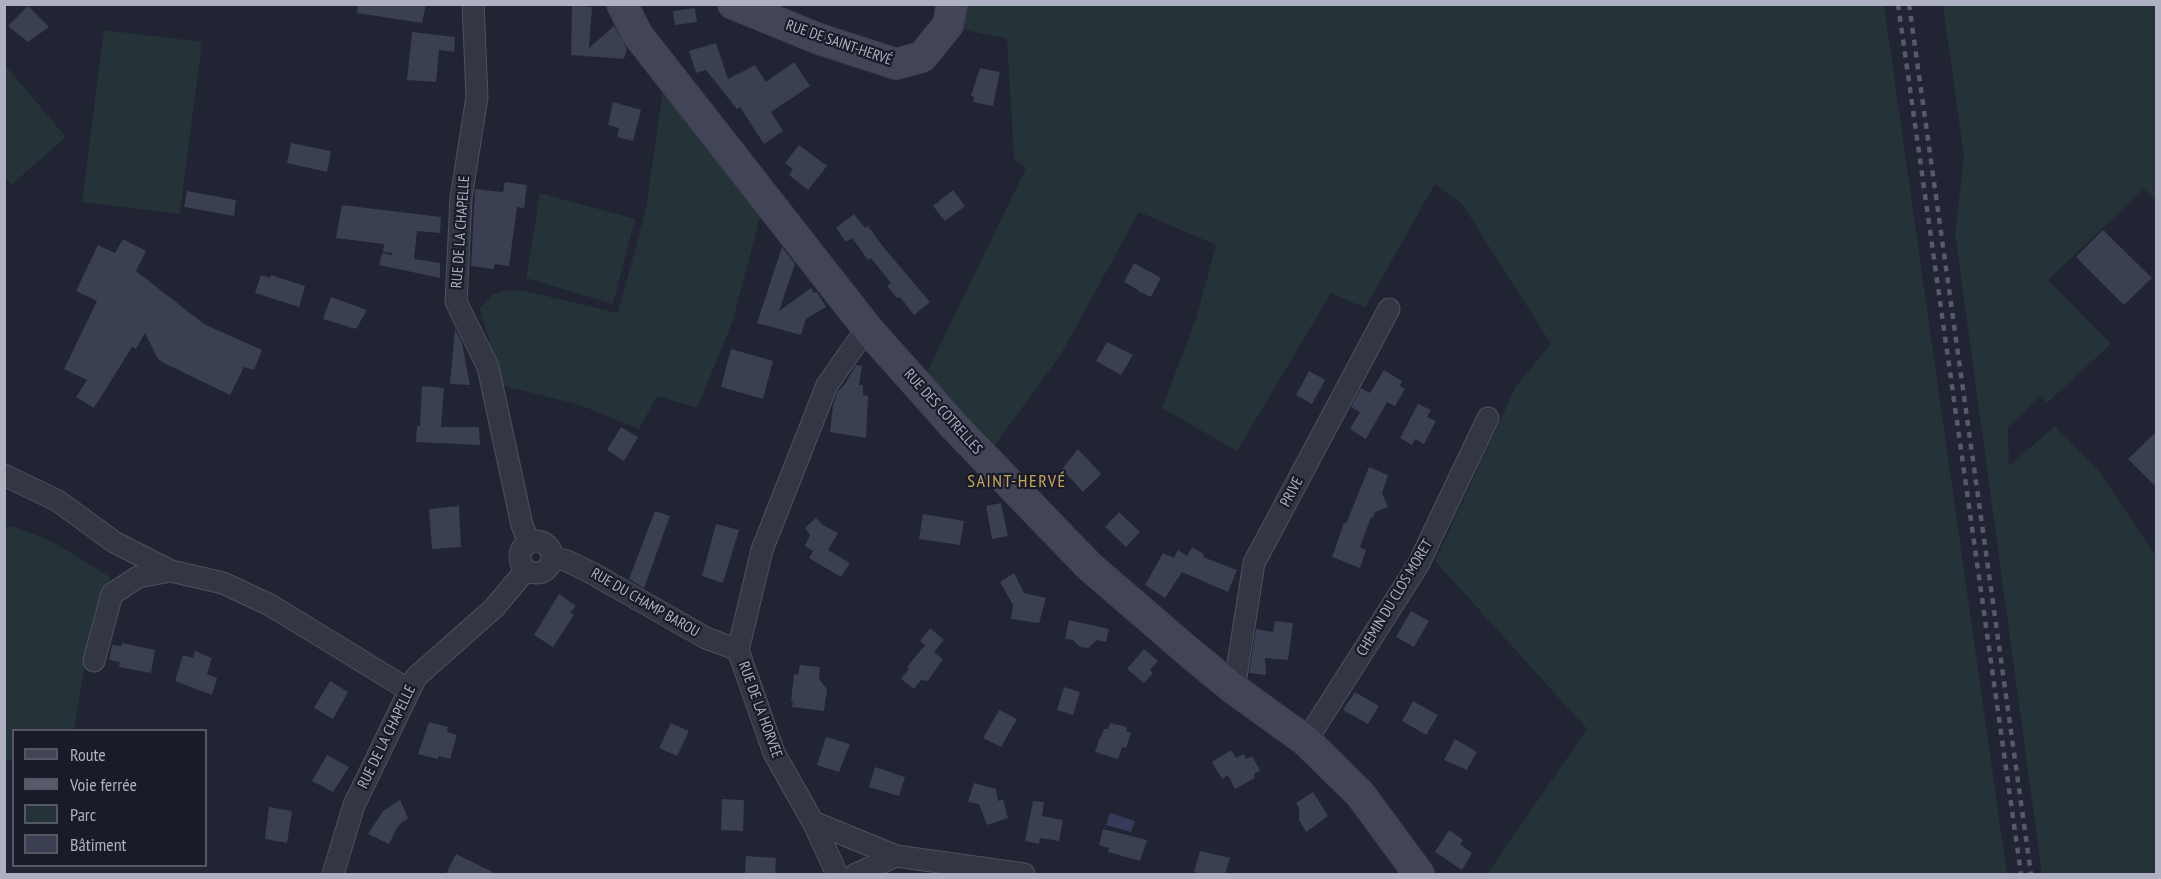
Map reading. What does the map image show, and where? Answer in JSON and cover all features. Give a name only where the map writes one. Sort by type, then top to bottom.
[{"type":"street","name":"RUE DES COTRELLES","points":[[606,4],[609,11],[637,34]]},
{"type":"street","name":"RUE DES COTRELLES","points":[[622,4],[637,34],[867,328],[954,426],[1089,566],[1234,689],[1306,741],[1360,794],[1419,874]]},
{"type":"street","name":"RUE DE SAINT-HERVÉ","points":[[733,4],[819,39],[896,64],[922,57],[948,25],[952,4]]},
{"type":"street","name":"RUE DE LA CHAPELLE","points":[[477,9],[477,97],[461,198],[456,302],[488,367],[522,525],[529,542]]},
{"type":"street","name":"PRIVE","points":[[1234,689],[1254,563],[1389,309]]},
{"type":"street","name":"RUE DE LA HORVEE","points":[[837,874],[813,822],[774,753],[738,650],[762,550],[827,385],[867,328]]},
{"type":"street","name":"CHEMIN DU CLOS MORET","points":[[1306,741],[1418,565],[1488,418]]},
{"type":"street","points":[[4,475],[58,501],[114,542],[171,571],[224,583],[270,605],[410,690]]},
{"type":"street","points":[[539,541],[544,542],[552,557],[550,564],[543,572],[537,573],[526,570],[519,555],[524,545],[539,541]]},
{"type":"street","name":"RUE DU CHAMP BAROU","points":[[552,557],[590,572],[706,638],[738,650]]},
{"type":"street","name":"RUE DE LA CHAPELLE","points":[[333,874],[354,805],[416,677],[494,608],[526,570]]},
{"type":"street","points":[[94,661],[112,594],[138,577],[171,571]]},
{"type":"street","points":[[813,822],[896,856],[1024,874]]},
{"type":"street","points":[[856,874],[896,856]]},
{"type":"green space","points":[[965,5],[1884,5],[2007,874],[1487,874],[1587,729],[1435,561],[1516,386],[1551,344],[1462,204],[1435,184],[1365,308],[1331,293],[1237,451],[1162,408],[1196,319],[1216,245],[1139,212],[1061,354],[995,445],[926,374],[1026,168],[1014,159],[1007,39],[961,29]]},
{"type":"green space","points":[[1943,5],[2156,5],[2156,201],[2144,189],[2048,280],[2111,344],[2047,403],[2040,397],[2008,427],[2009,466],[2055,426],[2098,470],[2156,556],[2156,874],[2042,874],[1955,233],[1964,157]]},
{"type":"green space","points":[[104,30],[202,42],[180,214],[82,202]]},
{"type":"green space","points":[[5,65],[66,137],[11,185],[5,177]]},
{"type":"green space","points":[[663,90],[761,214],[732,323],[697,408],[657,396],[639,429],[580,405],[501,385],[480,308],[492,295],[508,290],[525,291],[618,313],[646,209]]},
{"type":"green space","points":[[540,193],[635,219],[613,304],[526,278]]},
{"type":"green space","points":[[12,526],[51,541],[110,577],[89,640],[74,729],[12,729],[12,759],[5,760],[4,527]]},
{"type":"water","points":[[1110,813],[1135,821],[1131,832],[1106,825]]},
{"type":"building","points":[[358,4],[426,4],[422,23],[357,13]]},
{"type":"building","points":[[572,5],[592,7],[589,48],[614,26],[627,49],[624,59],[571,55]]},
{"type":"building","points":[[28,6],[49,27],[28,42],[8,26]]},
{"type":"building","points":[[695,8],[697,22],[675,25],[673,11]]},
{"type":"building","points":[[412,32],[455,37],[454,52],[439,50],[436,82],[407,80]]},
{"type":"building","points":[[716,43],[728,79],[755,65],[766,82],[794,62],[810,86],[771,112],[783,131],[764,144],[740,107],[737,109],[706,70],[696,73],[689,51]]},
{"type":"building","points":[[980,68],[1000,72],[993,106],[973,102],[974,97],[971,96]]},
{"type":"building","points":[[613,102],[641,110],[633,141],[617,137],[619,128],[608,125]]},
{"type":"building","points":[[291,143],[331,151],[327,172],[287,163]]},
{"type":"building","points":[[799,145],[827,166],[808,190],[789,175],[793,169],[785,163]]},
{"type":"building","points":[[505,182],[527,185],[524,208],[517,207],[509,266],[495,264],[493,269],[471,266],[475,189],[503,192]]},
{"type":"building","points":[[953,190],[965,206],[945,221],[933,206]]},
{"type":"building","points":[[187,191],[236,200],[234,216],[184,207]]},
{"type":"building","points":[[342,205],[441,217],[440,233],[417,231],[414,259],[440,263],[440,278],[379,265],[382,253],[392,255],[393,253],[383,252],[384,244],[336,238]]},
{"type":"building","points":[[854,214],[865,228],[868,226],[930,302],[914,315],[900,297],[897,298],[887,286],[891,283],[871,258],[868,260],[852,238],[846,242],[836,228]]},
{"type":"building","points":[[2103,230],[2152,278],[2124,305],[2076,257]]},
{"type":"building","points":[[123,239],[146,251],[136,271],[204,324],[262,350],[254,370],[244,367],[230,395],[162,362],[158,359],[145,333],[136,349],[132,347],[94,408],[76,397],[87,380],[64,369],[97,301],[76,291],[98,245],[115,253]]},
{"type":"building","points":[[782,247],[795,264],[779,311],[811,288],[814,293],[817,292],[826,307],[806,319],[801,335],[757,323]]},
{"type":"building","points":[[1134,263],[1161,278],[1151,297],[1124,282]]},
{"type":"building","points":[[261,275],[270,278],[271,275],[305,286],[299,307],[255,293]]},
{"type":"building","points":[[331,297],[367,310],[356,329],[323,319]]},
{"type":"building","points":[[455,329],[462,343],[470,385],[450,384]]},
{"type":"building","points":[[1107,342],[1133,355],[1121,375],[1096,361]]},
{"type":"building","points":[[731,349],[773,361],[763,399],[721,387]]},
{"type":"building","points":[[856,365],[862,366],[859,385],[863,385],[863,395],[868,396],[866,438],[830,432],[833,405],[838,391]]},
{"type":"building","points":[[1384,370],[1402,381],[1400,386],[1405,389],[1395,406],[1387,402],[1366,439],[1350,429],[1360,412],[1351,407],[1361,388],[1370,393]]},
{"type":"building","points":[[1309,371],[1325,380],[1312,404],[1296,395]]},
{"type":"building","points":[[422,386],[444,388],[441,427],[479,427],[480,445],[416,442],[417,426],[420,426]]},
{"type":"building","points":[[1418,404],[1431,410],[1427,417],[1436,421],[1424,444],[1415,439],[1412,445],[1400,438]]},
{"type":"building","points":[[621,427],[638,437],[624,461],[607,450]]},
{"type":"building","points":[[2157,431],[2157,488],[2128,459]]},
{"type":"building","points":[[1078,449],[1101,474],[1083,492],[1062,469]]},
{"type":"building","points":[[1369,467],[1388,475],[1382,493],[1388,507],[1375,512],[1373,518],[1371,517],[1360,547],[1366,550],[1360,568],[1332,557],[1344,523],[1346,524]]},
{"type":"building","points":[[1001,503],[1008,536],[992,539],[986,506]]},
{"type":"building","points":[[459,506],[461,547],[432,549],[429,509]]},
{"type":"building","points":[[655,511],[670,516],[644,588],[629,579]]},
{"type":"building","points":[[1119,512],[1140,532],[1126,547],[1105,527]]},
{"type":"building","points":[[923,514],[964,521],[960,545],[919,539]]},
{"type":"building","points":[[816,518],[823,525],[838,533],[828,550],[850,563],[841,577],[809,558],[813,551],[805,546],[810,535],[805,528]]},
{"type":"building","points":[[716,524],[739,530],[723,583],[702,576]]},
{"type":"building","points":[[1192,547],[1204,554],[1203,557],[1237,570],[1228,592],[1182,572],[1165,598],[1145,585],[1163,553],[1174,558],[1178,550],[1187,556]]},
{"type":"building","points":[[1014,573],[1024,593],[1046,598],[1039,623],[1011,619],[1013,605],[1000,582]]},
{"type":"building","points":[[559,594],[576,606],[570,613],[574,615],[553,647],[534,635]]},
{"type":"building","points":[[1411,611],[1429,621],[1414,647],[1396,637]]},
{"type":"building","points":[[1069,620],[1109,629],[1106,642],[1097,640],[1088,648],[1080,647],[1073,640],[1065,639]]},
{"type":"building","points":[[1275,621],[1293,623],[1288,660],[1265,658],[1266,675],[1249,673],[1256,629],[1273,632]]},
{"type":"building","points":[[930,628],[944,640],[934,652],[943,659],[928,681],[921,680],[914,689],[901,679],[909,669],[907,667],[925,645],[920,641]]},
{"type":"building","points":[[122,643],[155,650],[151,673],[119,667],[120,662],[109,660],[112,645],[121,646]]},
{"type":"building","points":[[1144,649],[1158,661],[1150,670],[1153,673],[1144,683],[1127,669]]},
{"type":"building","points":[[195,651],[212,658],[207,674],[217,678],[212,695],[175,681],[183,655],[193,658]]},
{"type":"building","points":[[800,665],[820,667],[819,679],[827,689],[824,711],[792,707],[794,674],[798,675]]},
{"type":"building","points":[[330,681],[348,692],[333,719],[314,708]]},
{"type":"building","points":[[1064,687],[1080,692],[1073,715],[1057,710]]},
{"type":"building","points":[[1355,692],[1379,706],[1368,724],[1343,710]]},
{"type":"building","points":[[1413,701],[1438,715],[1426,735],[1402,721]]},
{"type":"building","points":[[999,710],[1017,719],[1001,747],[983,738]]},
{"type":"building","points":[[429,722],[448,727],[447,732],[457,735],[450,759],[439,756],[438,759],[418,754]]},
{"type":"building","points":[[671,723],[689,731],[677,756],[659,748]]},
{"type":"building","points":[[1110,723],[1127,727],[1126,731],[1131,733],[1126,748],[1122,747],[1118,759],[1095,752],[1104,729],[1108,729]]},
{"type":"building","points":[[826,737],[850,744],[839,772],[817,765]]},
{"type":"building","points":[[1455,739],[1477,752],[1467,770],[1444,760]]},
{"type":"building","points":[[1231,750],[1236,758],[1244,754],[1246,759],[1252,756],[1260,770],[1254,774],[1255,778],[1235,789],[1228,775],[1222,779],[1212,762]]},
{"type":"building","points":[[327,755],[349,767],[333,792],[312,781]]},
{"type":"building","points":[[875,767],[905,777],[899,796],[869,787]]},
{"type":"building","points":[[974,783],[996,789],[998,801],[1003,799],[1008,818],[987,825],[979,804],[968,802]]},
{"type":"building","points":[[1313,792],[1327,817],[1306,832],[1299,820],[1299,808],[1296,803]]},
{"type":"building","points":[[722,799],[744,800],[743,831],[721,830]]},
{"type":"building","points":[[400,800],[408,818],[398,826],[389,844],[368,834],[383,811]]},
{"type":"building","points":[[1033,801],[1044,802],[1042,816],[1063,820],[1059,841],[1040,838],[1039,844],[1025,841]]},
{"type":"building","points":[[269,807],[292,811],[287,843],[265,839]]},
{"type":"building","points":[[1103,829],[1147,840],[1140,861],[1108,852],[1109,848],[1099,845]]},
{"type":"building","points":[[1449,830],[1463,840],[1460,844],[1472,853],[1462,870],[1435,852]]},
{"type":"building","points":[[1200,851],[1230,858],[1225,874],[1194,872]]},
{"type":"building","points":[[456,854],[497,874],[446,874]]},
{"type":"building","points":[[746,856],[776,858],[775,874],[745,874]]},
{"type":"railway","points":[[1898,4],[2021,874]]},
{"type":"railway","points":[[1909,4],[2031,874]]},
{"type":"district","name":"SAINT-HERVÉ","points":[[1017,482]]}]
